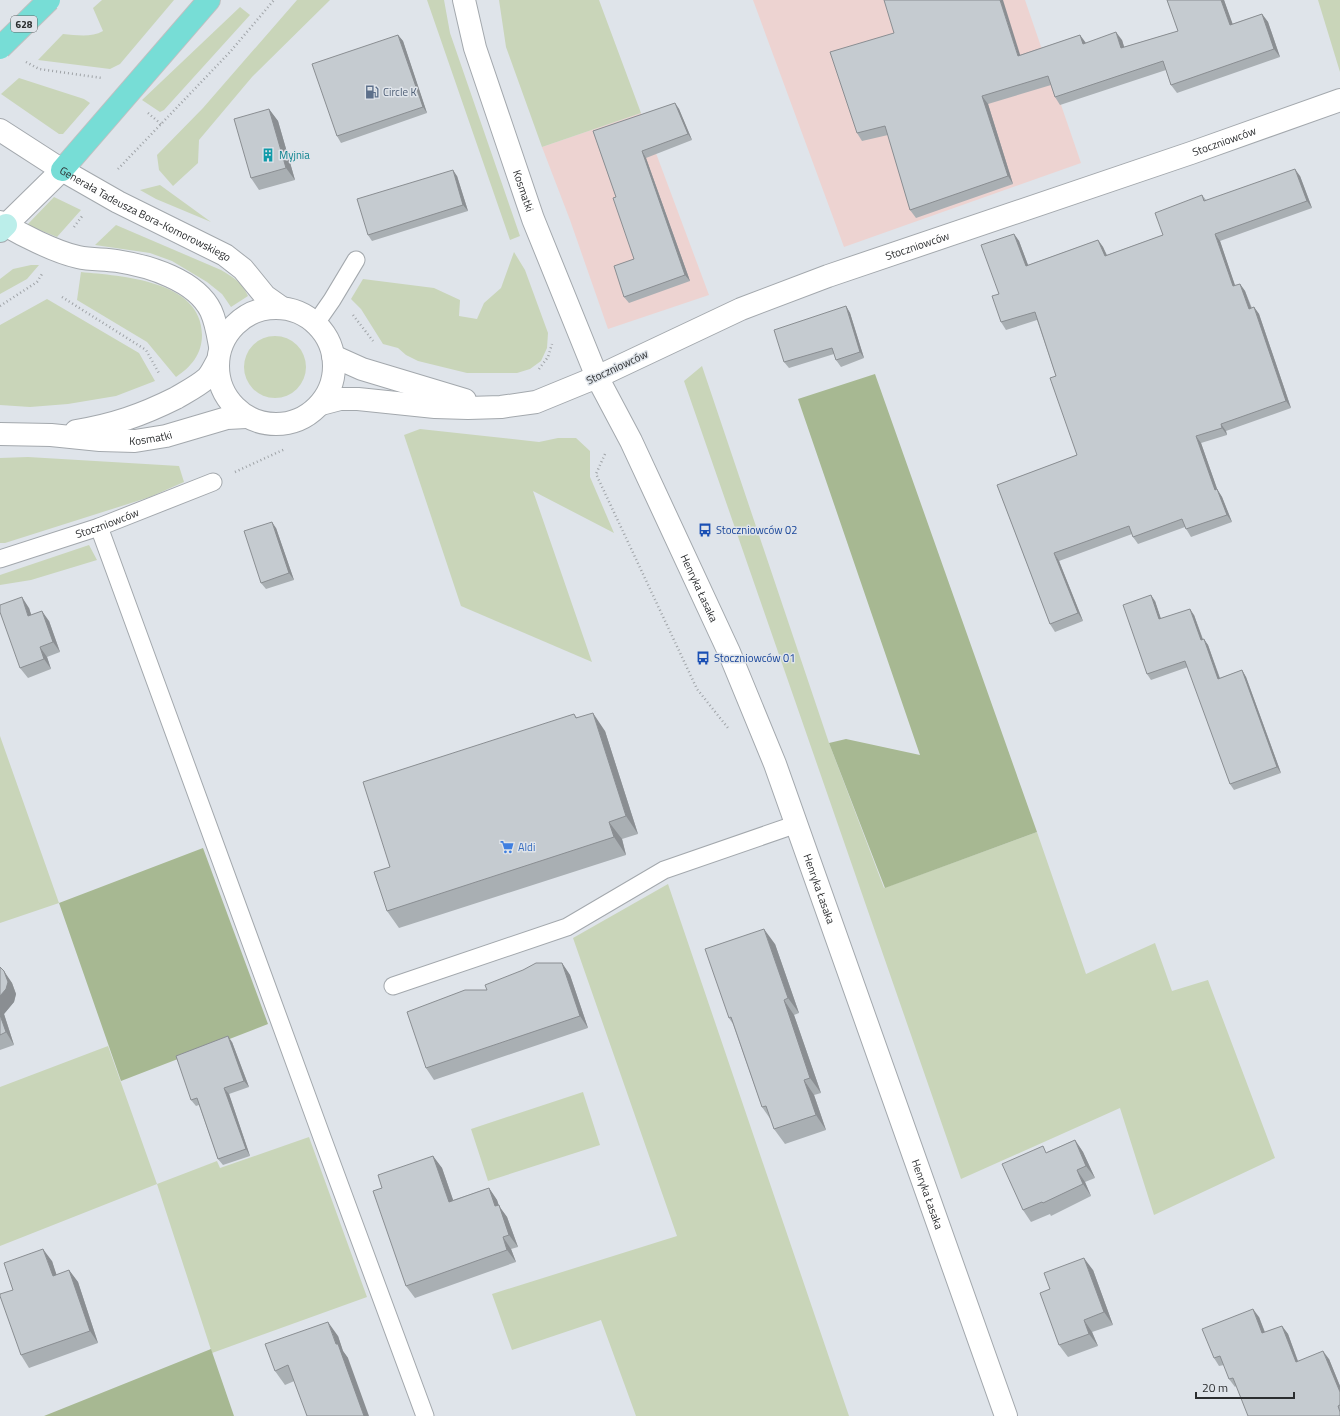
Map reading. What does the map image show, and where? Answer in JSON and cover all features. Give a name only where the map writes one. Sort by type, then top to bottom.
[{"type":"main road","name":"628","points":[[0,48],[49,0]]},
{"type":"main road","points":[[62,170],[208,0]]},
{"type":"street","name":"Kosmatki","points":[[464,0],[475,48],[533,219],[597,377]]},
{"type":"street","name":"Stoczniowców","points":[[321,404],[340,400],[358,399],[468,408],[501,407],[536,402],[597,377],[741,309],[828,276],[1191,153],[1340,100]]},
{"type":"street","name":"Generała Tadeusza Bora-Komorowskiego","points":[[0,130],[62,170],[133,210],[225,254],[243,269],[265,296],[282,308]]},
{"type":"street","points":[[62,170],[2,226],[56,250],[78,257],[119,261],[150,268],[175,278],[190,287],[202,298],[211,311],[216,326],[219,354],[218,379],[224,394],[234,407],[246,417],[262,423],[278,425],[294,422],[309,415],[321,404],[329,390],[334,374],[333,356],[327,338],[316,324],[300,313],[282,308],[265,309],[249,314],[237,322],[227,333],[219,354]]},
{"type":"street","name":"Kosmatki","points":[[51,435],[96,428],[131,418],[159,407],[190,390],[207,378],[219,354]]},
{"type":"street","name":"Stoczniowców","points":[[333,356],[362,369],[464,400],[501,407]]},
{"type":"street","name":"Henryka Łasaka","points":[[597,377],[636,451],[730,652],[775,764],[1006,1416]]},
{"type":"street","name":"Kosmatki","points":[[0,434],[51,435],[100,440],[135,441],[166,436],[227,418],[246,417]]},
{"type":"lane","points":[[316,324],[356,260]]},
{"type":"lane","name":"Stoczniowców","points":[[0,559],[99,527],[213,482]]},
{"type":"lane","points":[[99,527],[425,1416]]},
{"type":"lane","points":[[393,986],[567,927],[664,870],[797,824]]},
{"type":"path","points":[[0,306],[37,282],[56,250],[118,169],[230,52],[274,0]]},
{"type":"path","points":[[26,62],[39,69],[105,79],[161,124]]},
{"type":"path","points":[[62,297],[146,350],[162,377]]},
{"type":"path","points":[[350,311],[377,347]]},
{"type":"path","points":[[536,373],[548,357],[553,339]]},
{"type":"path","points":[[605,454],[596,474],[696,689],[730,731]]},
{"type":"shaded area","points":[[753,0],[1025,0],[1081,163],[844,247]]},
{"type":"shaded area","points":[[641,113],[709,295],[608,329],[570,220],[542,147]]},
{"type":"green space","points":[[102,0],[174,0],[120,64],[110,69],[38,60],[63,34],[94,35],[103,31],[93,8]]},
{"type":"green space","points":[[297,0],[330,0],[252,77],[199,140],[198,163],[173,186],[159,170],[157,155],[203,108]]},
{"type":"green space","points":[[427,0],[444,0],[450,33],[520,236],[510,240]]},
{"type":"green space","points":[[499,0],[599,0],[641,113],[542,147],[506,47]]},
{"type":"green space","points":[[1318,0],[1340,0],[1340,72]]},
{"type":"green space","points":[[240,7],[250,15],[164,110],[160,112],[142,100]]},
{"type":"green space","points":[[19,78],[84,99],[90,103],[63,134],[59,134],[1,94]]},
{"type":"green space","points":[[160,185],[211,222],[156,199],[140,190]]},
{"type":"green space","points":[[54,197],[81,210],[57,237],[27,225]]},
{"type":"green space","points":[[116,225],[221,270],[234,278],[246,291],[248,296],[231,307],[222,294],[207,282],[172,261],[150,253],[95,245]]},
{"type":"green space","points":[[514,252],[525,270],[548,333],[547,348],[541,361],[530,369],[517,373],[467,373],[418,361],[406,355],[398,348],[383,344],[361,309],[351,299],[363,279],[434,288],[460,300],[459,316],[477,319],[484,303],[501,288]]},
{"type":"green space","points":[[31,265],[39,265],[27,279],[0,294],[0,279],[13,269]]},
{"type":"green space","points":[[81,272],[137,279],[156,284],[174,292],[189,303],[198,317],[202,335],[200,348],[195,359],[176,377],[147,342],[77,300]]},
{"type":"green space","points":[[47,299],[139,353],[155,381],[116,396],[68,404],[30,407],[0,405],[0,325]]},
{"type":"green space","points":[[275,336],[287,338],[297,345],[304,355],[306,367],[304,379],[297,389],[287,396],[275,398],[263,396],[253,389],[246,379],[244,367],[246,355],[253,345],[263,338]]},
{"type":"green space","points":[[702,366],[829,743],[884,888],[1037,832],[1086,974],[1155,943],[1172,991],[1208,980],[1275,1158],[1154,1215],[1120,1108],[961,1179],[684,381]]},
{"type":"green space","points":[[875,374],[1037,832],[885,888],[829,743],[846,739],[920,755],[798,399]]},
{"type":"green space","points":[[420,429],[539,442],[558,438],[576,438],[590,451],[590,477],[614,533],[533,491],[592,662],[461,606],[404,435]]},
{"type":"green space","points":[[28,457],[179,466],[184,482],[150,497],[5,543],[0,543],[0,458]]},
{"type":"green space","points":[[89,545],[97,560],[31,580],[0,585],[0,575]]},
{"type":"green space","points":[[0,736],[59,903],[0,923]]},
{"type":"green space","points":[[203,848],[268,1024],[121,1081],[59,903]]},
{"type":"green space","points":[[668,884],[849,1416],[636,1416],[601,1320],[512,1350],[492,1294],[677,1236],[573,938]]},
{"type":"green space","points":[[108,1046],[157,1184],[0,1246],[0,1087]]},
{"type":"green space","points":[[583,1092],[600,1145],[488,1181],[471,1129]]},
{"type":"green space","points":[[309,1137],[367,1297],[212,1353],[157,1184],[217,1161],[220,1168]]},
{"type":"green space","points":[[211,1349],[234,1416],[44,1416]]},
{"type":"building","points":[[884,0],[1000,0],[1018,56],[1080,35],[1083,44],[1116,32],[1121,48],[1178,31],[1167,0],[1221,0],[1230,25],[1262,14],[1274,49],[1171,85],[1163,61],[1055,97],[1048,76],[982,96],[1008,176],[910,210],[885,126],[857,133],[830,52],[894,33]]},
{"type":"building","name":"Circle K","points":[[398,35],[423,107],[337,136],[312,64]]},
{"type":"building","points":[[675,103],[688,134],[642,151],[685,275],[624,297],[614,266],[634,259],[613,198],[616,197],[593,131]]},
{"type":"building","name":"Myjnia","points":[[269,109],[286,168],[251,178],[234,119]]},
{"type":"building","points":[[1295,169],[1307,201],[1215,234],[1233,286],[1240,284],[1249,309],[1254,307],[1286,401],[1221,424],[1222,428],[1196,436],[1215,490],[1217,489],[1227,515],[1186,529],[1182,519],[1133,537],[1129,526],[1054,553],[1078,613],[1050,624],[997,485],[1077,455],[1050,378],[1056,376],[1035,312],[1001,322],[992,296],[999,294],[981,245],[1014,234],[1026,266],[1098,240],[1105,256],[1163,235],[1155,213],[1202,195],[1204,201]]},
{"type":"building","points":[[453,170],[463,205],[368,235],[357,199]]},
{"type":"building","points":[[846,306],[860,352],[836,360],[832,348],[784,362],[774,330]]},
{"type":"building","points":[[272,522],[289,573],[261,583],[244,531]]},
{"type":"building","points":[[1151,595],[1159,619],[1190,609],[1201,640],[1204,639],[1218,679],[1242,670],[1277,767],[1230,784],[1185,661],[1147,674],[1123,605]]},
{"type":"building","points":[[22,597],[28,616],[42,611],[53,642],[40,647],[44,659],[20,668],[0,612],[0,605]]},
{"type":"building","name":"Aldi","points":[[593,713],[626,816],[609,822],[614,837],[387,911],[374,872],[390,867],[363,782],[574,714],[576,718]]},
{"type":"building","points":[[764,929],[788,998],[784,1000],[810,1078],[804,1080],[816,1115],[774,1129],[766,1106],[762,1107],[731,1017],[729,1018],[705,949]]},
{"type":"building","points":[[536,963],[562,963],[580,1016],[426,1068],[407,1012],[465,990],[487,990],[485,985],[523,970]]},
{"type":"building","points":[[0,967],[4,971],[8,982],[6,989],[0,996]]},
{"type":"building","points":[[0,1015],[6,1032],[0,1035]]},
{"type":"building","points":[[228,1036],[244,1081],[224,1088],[246,1149],[218,1159],[197,1098],[191,1100],[176,1056]]},
{"type":"building","points":[[1075,1140],[1086,1166],[1077,1170],[1083,1184],[1043,1203],[1042,1202],[1023,1210],[1002,1164],[1043,1146],[1046,1153]]},
{"type":"building","points":[[433,1156],[449,1202],[489,1188],[495,1206],[499,1205],[509,1235],[503,1237],[507,1250],[406,1286],[373,1191],[382,1188],[378,1175]]},
{"type":"building","points":[[43,1249],[53,1276],[69,1270],[90,1331],[21,1355],[0,1296],[0,1294],[13,1290],[4,1263]]},
{"type":"building","points":[[1084,1258],[1104,1312],[1084,1320],[1089,1334],[1059,1345],[1040,1293],[1050,1289],[1044,1273]]},
{"type":"building","points":[[1253,1309],[1262,1333],[1282,1326],[1296,1362],[1323,1351],[1340,1392],[1340,1405],[1338,1406],[1340,1416],[1248,1416],[1233,1378],[1229,1379],[1220,1356],[1214,1358],[1202,1329]]},
{"type":"building","points":[[328,1322],[336,1344],[338,1344],[364,1416],[307,1416],[288,1365],[275,1371],[265,1344]]},
{"type":"place","name":"Circle K","points":[[372,92]]},
{"type":"place","name":"Myjnia","points":[[268,155]]},
{"type":"place","name":"Stoczniowców 02","points":[[705,530]]},
{"type":"place","name":"Stoczniowców 01","points":[[703,658]]},
{"type":"place","name":"Aldi","points":[[507,847]]}]
